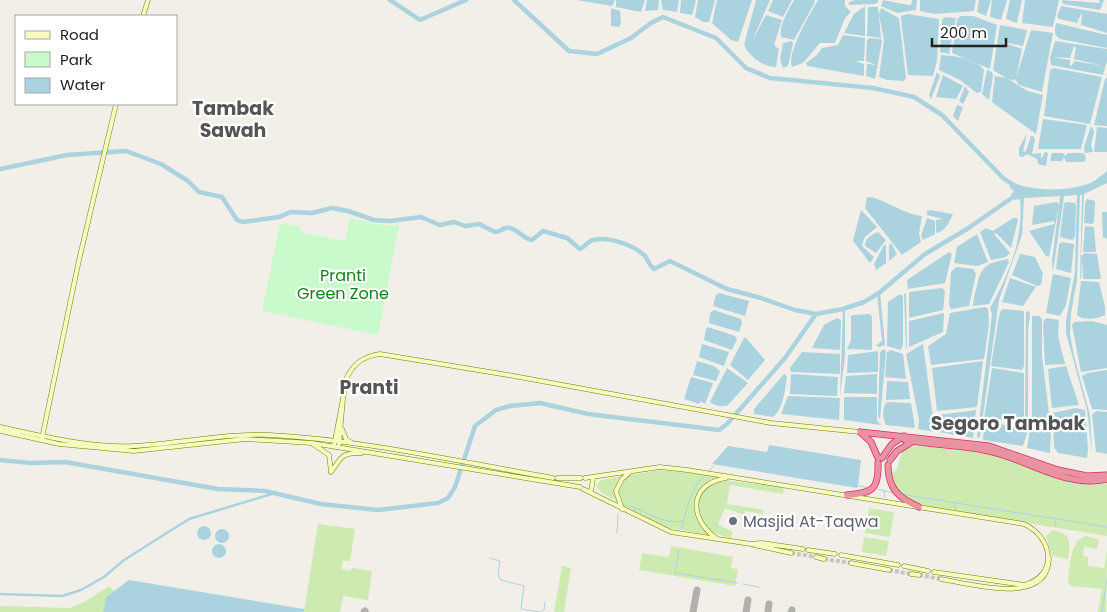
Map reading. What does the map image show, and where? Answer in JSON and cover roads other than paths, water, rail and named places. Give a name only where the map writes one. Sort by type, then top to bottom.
[{"type":"highway","points":[[860,432],[989,446],[1058,470],[1087,476],[1107,474]]},
{"type":"highway","points":[[860,432],[871,442],[880,461]]},
{"type":"highway","points":[[847,495],[873,488],[878,475],[880,461],[885,451],[901,437]]},
{"type":"highway","points":[[901,437],[914,441],[989,451],[1073,478],[1095,481],[1107,479]]},
{"type":"highway","points":[[914,441],[903,446],[889,463],[895,493],[919,507]]},
{"type":"street","points":[[143,15],[148,0]]},
{"type":"street","points":[[42,438],[116,105]]},
{"type":"street","points":[[336,444],[342,393],[347,377],[355,364],[367,357],[386,354],[724,416],[860,432]]},
{"type":"street","points":[[336,444],[341,427],[342,393]]},
{"type":"street","points":[[36,435],[44,425]]},
{"type":"street","points":[[0,427],[42,438]]},
{"type":"street","points":[[341,427],[346,439],[360,446]]},
{"type":"street","points":[[0,431],[103,447],[151,450],[245,440],[336,444],[372,453],[453,463]]},
{"type":"street","points":[[103,447],[151,445],[257,435],[360,446],[570,482],[583,478],[669,467],[1024,524],[1034,528],[1043,537],[1049,553],[1048,568],[1039,581],[1027,589],[1008,589],[942,579]]},
{"type":"street","points":[[312,443],[329,455],[331,472],[337,461],[345,454],[372,453]]},
{"type":"street","points":[[469,466],[555,478],[570,482],[671,532],[751,544],[791,553]]},
{"type":"street","points":[[622,509],[617,498],[616,488],[624,477],[634,471]]},
{"type":"street","points":[[718,539],[701,525],[696,513],[697,500],[708,484],[731,477]]},
{"type":"street","points":[[591,492],[593,478]]},
{"type":"street","points":[[751,544],[761,543],[803,549]]},
{"type":"street","points":[[808,550],[835,554]]},
{"type":"street","points":[[934,572],[1017,585],[1031,583],[1042,573],[1049,553]]},
{"type":"street","points":[[841,555],[898,565]]},
{"type":"street","points":[[816,558],[824,559]]},
{"type":"street","points":[[851,564],[889,570]]},
{"type":"street","points":[[904,566],[928,571]]},
{"type":"street","points":[[911,574],[919,575]]},
{"type":"street","points":[[1000,582],[1008,589]]},
{"type":"water","points":[[577,0],[615,0],[612,6]]},
{"type":"water","points":[[616,0],[645,0],[641,12],[616,7]]},
{"type":"water","points":[[647,0],[659,0],[658,10],[645,11]]},
{"type":"water","points":[[661,0],[679,0],[677,12],[663,10]]},
{"type":"water","points":[[681,0],[696,0],[692,15],[680,13]]},
{"type":"water","points":[[698,0],[715,0],[709,22],[703,22],[695,17]]},
{"type":"water","points":[[717,0],[752,0],[738,42],[731,40],[712,23]]},
{"type":"water","points":[[756,0],[770,0],[752,41],[766,15],[782,20],[774,45],[779,49],[776,67],[771,67],[757,60],[744,45]]},
{"type":"water","points":[[773,0],[792,0],[783,17],[768,11]]},
{"type":"water","points":[[794,0],[814,0],[815,2],[794,40],[781,37],[781,28]]},
{"type":"water","points":[[818,0],[845,0],[845,6],[851,12],[845,18],[835,43],[820,43],[803,63],[792,67],[792,53],[795,44]]},
{"type":"water","points":[[855,0],[878,0],[878,2],[875,4],[849,5],[849,2]]},
{"type":"water","points":[[883,0],[911,5],[912,0],[917,0],[916,10],[897,13],[881,6]]},
{"type":"water","points":[[920,0],[976,0],[974,11],[935,14],[920,11]]},
{"type":"water","points":[[979,0],[991,0],[986,16],[977,12]]},
{"type":"water","points":[[992,0],[1007,0],[1001,20],[990,17]]},
{"type":"water","points":[[1010,0],[1022,0],[1017,23],[1006,19]]},
{"type":"water","points":[[1025,0],[1059,0],[1053,27],[1022,23]]},
{"type":"water","points":[[1062,0],[1100,3],[1099,0],[1104,0],[1100,10],[1063,4]]},
{"type":"water","points":[[865,6],[865,36],[844,33],[854,14]]},
{"type":"water","points":[[1061,6],[1107,14],[1107,33],[1081,25],[1082,12],[1077,23],[1059,19],[1057,16]]},
{"type":"water","points":[[868,7],[878,7],[881,38],[867,36]]},
{"type":"water","points":[[611,8],[620,11],[621,24],[619,27],[611,26]]},
{"type":"water","points":[[881,8],[899,18],[906,78],[904,81],[887,80],[879,77],[884,40],[879,15]]},
{"type":"water","points":[[908,14],[939,19],[937,61],[933,76],[908,75],[901,16]]},
{"type":"water","points":[[960,16],[973,16],[997,25],[990,69],[952,53],[957,20]]},
{"type":"water","points":[[945,17],[956,18],[949,54],[940,52],[942,20]]},
{"type":"water","points":[[1056,23],[1107,35],[1107,48],[1060,39],[1055,34]]},
{"type":"water","points":[[1000,25],[1027,30],[1023,46],[999,41],[1022,49],[1016,78],[1031,30],[1053,33],[1042,92],[1019,85],[1015,79],[1013,81],[993,70]]},
{"type":"water","points":[[843,35],[865,38],[864,61],[855,61],[864,64],[864,76],[807,66],[806,63],[817,55],[822,48],[838,45]]},
{"type":"water","points":[[870,38],[881,39],[882,41],[875,79],[866,76],[867,64],[876,65],[866,61],[867,40]]},
{"type":"water","points":[[792,41],[788,66],[783,68],[780,59],[783,43]]},
{"type":"water","points":[[1055,41],[1107,49],[1107,61],[1103,75],[1051,65],[1050,58]],"holes":[[[1074,46],[1076,48],[1074,59],[1103,66],[1075,61],[1070,67],[1070,60],[1052,57],[1070,58]]]},
{"type":"water","points":[[941,55],[964,58],[980,66],[984,70],[981,92],[977,93],[960,80],[939,70]]},
{"type":"water","points":[[1054,68],[1102,77],[1090,124],[1044,116],[1050,70]]},
{"type":"water","points":[[987,70],[992,72],[993,76],[989,100],[982,94]]},
{"type":"water","points":[[937,72],[940,76],[931,99],[929,95]]},
{"type":"water","points":[[943,75],[963,86],[956,99],[936,97]]},
{"type":"water","points":[[995,76],[1006,78],[1028,91],[1043,95],[1036,134],[992,102]]},
{"type":"water","points":[[1107,78],[1107,126],[1094,125],[1105,79]]},
{"type":"water","points":[[965,86],[969,92],[963,104],[959,101]]},
{"type":"water","points":[[957,105],[963,107],[958,121],[953,116]]},
{"type":"water","points":[[1043,119],[1087,125],[1081,149],[1038,149]]},
{"type":"water","points":[[1091,126],[1094,131],[1091,145],[1093,152],[1085,153],[1084,147]]},
{"type":"water","points":[[1097,127],[1107,128],[1107,152],[1094,152]]},
{"type":"water","points":[[1027,133],[1023,152],[1026,151],[1031,136],[1033,136],[1035,139],[1032,154],[1041,153],[1041,159],[1045,152],[1048,153],[1046,166],[1038,164],[1037,159],[1027,154],[1023,157],[1019,156],[1019,148]]},
{"type":"water","points":[[1052,153],[1063,153],[1065,156],[1068,153],[1083,153],[1086,160],[1083,162],[1066,162],[1064,157],[1062,161],[1050,161]]},
{"type":"water","points":[[1107,171],[1107,183],[1084,194],[1081,256],[1085,253],[1097,254],[1101,279],[1083,279],[1082,258],[1080,278],[1082,195],[1080,195],[1077,280],[1071,313],[1070,334],[1090,415],[1092,454],[1087,410],[1066,333],[1066,321],[1075,272],[1077,195],[1064,196],[1053,272],[1052,260],[1059,206],[1049,257],[1046,256],[1029,231],[1054,224],[1054,221],[1032,225],[1034,206],[1057,202],[1059,205],[1060,196],[1024,198],[1022,235],[999,300],[980,437],[977,438],[992,314],[990,308],[1009,269],[1020,228],[1020,199],[1014,200],[1011,195],[1014,191],[1009,187],[1012,182],[1030,188],[1065,189],[1086,185]]},
{"type":"water","points":[[867,197],[922,216],[919,234],[921,242],[902,255],[865,208]]},
{"type":"water","points":[[1087,199],[1095,201],[1094,222],[1092,224],[1084,223]]},
{"type":"water","points":[[1064,203],[1075,203],[1076,205],[1075,237],[1072,240],[1060,237]]},
{"type":"water","points":[[861,210],[877,227],[864,238],[862,246],[874,257],[870,263],[853,241]]},
{"type":"water","points":[[927,211],[953,214],[942,231],[936,233],[936,220],[943,219],[927,215]]},
{"type":"water","points":[[1102,212],[1107,212],[1107,239],[1103,237]]},
{"type":"water","points":[[927,218],[935,221],[935,234],[923,240],[921,236]]},
{"type":"water","points":[[1013,218],[1018,220],[1011,248],[996,233],[994,234],[1010,253],[1006,257],[991,260],[980,232],[986,228],[993,231]]},
{"type":"water","points":[[1085,226],[1094,227],[1096,252],[1083,252]]},
{"type":"water","points":[[878,232],[886,240],[876,253],[865,246],[865,243],[867,239]]},
{"type":"water","points":[[977,234],[988,262],[977,266],[954,263],[957,247]]},
{"type":"water","points":[[1062,242],[1074,244],[1071,273],[1056,269],[1059,244]]},
{"type":"water","points":[[891,243],[897,254],[889,261],[889,245]]},
{"type":"water","points":[[884,245],[886,245],[886,263],[876,270],[874,264]]},
{"type":"water","points":[[949,252],[952,254],[945,283],[908,289],[907,280]]},
{"type":"water","points":[[1020,254],[1035,257],[1043,274],[1041,285],[1037,286],[1012,275]]},
{"type":"water","points":[[1008,259],[1009,262],[989,304],[973,306],[983,269],[995,262]]},
{"type":"water","points":[[956,267],[973,269],[976,274],[969,306],[951,309],[949,305],[951,272]]},
{"type":"water","points":[[1053,274],[1071,278],[1066,305],[1060,316],[1046,313]]},
{"type":"water","points":[[1010,278],[1036,287],[1023,306],[1002,302]]},
{"type":"water","points":[[1081,281],[1099,282],[1105,315],[1090,319],[1077,315]]},
{"type":"water","points":[[942,288],[945,291],[943,310],[909,318],[909,292]]},
{"type":"water","points":[[880,292],[885,345],[879,347],[876,345],[882,341],[877,294]]},
{"type":"water","points":[[719,293],[749,301],[745,316],[713,306],[716,295]]},
{"type":"water","points":[[906,293],[907,348],[906,349],[904,294]]},
{"type":"water","points":[[900,294],[903,296],[903,344],[901,350],[887,346],[888,302]]},
{"type":"water","points":[[985,307],[988,309],[989,324],[984,359],[931,365],[928,346],[946,334],[950,313]]},
{"type":"water","points":[[845,308],[845,356],[840,396],[843,309]]},
{"type":"water","points":[[714,310],[741,319],[742,323],[739,332],[709,323],[710,313]]},
{"type":"water","points":[[1001,310],[1024,311],[1024,366],[1022,370],[991,366],[999,316]]},
{"type":"water","points":[[1026,312],[1030,313],[1028,331],[1028,425],[1025,424]]},
{"type":"water","points":[[944,313],[943,332],[909,347],[909,321]]},
{"type":"water","points":[[869,314],[872,316],[872,350],[847,349],[851,340],[851,316]]},
{"type":"water","points":[[1032,316],[1039,316],[1042,319],[1042,356],[1050,422],[1048,426],[1033,426],[1032,424]]},
{"type":"water","points":[[837,318],[841,320],[840,350],[812,348],[824,325]]},
{"type":"water","points":[[1047,318],[1059,320],[1058,336],[1065,364],[1045,365],[1043,325],[1044,320]]},
{"type":"water","points":[[1092,321],[1107,325],[1107,368],[1081,372],[1072,325],[1074,322]]},
{"type":"water","points":[[708,327],[735,336],[737,339],[732,350],[704,340]]},
{"type":"water","points":[[744,338],[765,360],[748,380],[730,365]]},
{"type":"water","points":[[702,344],[729,352],[724,366],[699,357]]},
{"type":"water","points":[[923,344],[935,432],[918,429],[919,420],[906,354]]},
{"type":"water","points":[[884,349],[886,351],[880,420],[878,415],[880,352]]},
{"type":"water","points":[[891,350],[903,354],[906,379],[885,377],[887,352]]},
{"type":"water","points":[[878,351],[878,372],[847,373],[848,355]]},
{"type":"water","points":[[802,352],[840,354],[840,374],[791,372],[790,368]]},
{"type":"water","points":[[697,361],[714,366],[720,371],[716,381],[693,375]]},
{"type":"water","points":[[983,361],[977,407],[937,411],[932,368]]},
{"type":"water","points":[[1066,366],[1079,405],[1052,408],[1048,369]]},
{"type":"water","points":[[727,368],[748,383],[728,405],[716,405],[710,402]]},
{"type":"water","points":[[992,368],[1024,373],[1024,423],[984,419]]},
{"type":"water","points":[[1107,370],[1107,410],[1092,409],[1082,376],[1088,373]]},
{"type":"water","points":[[784,374],[787,376],[785,392],[777,413],[773,417],[754,414],[754,409]]},
{"type":"water","points":[[791,374],[838,377],[837,396],[790,394]]},
{"type":"water","points":[[877,374],[877,394],[844,393],[846,376]]},
{"type":"water","points":[[691,377],[713,383],[705,404],[701,401],[699,404],[684,399]]},
{"type":"water","points":[[887,381],[908,382],[910,399],[886,400]]},
{"type":"water","points":[[788,396],[840,398],[839,420],[781,414]]},
{"type":"water","points":[[844,397],[877,397],[877,421],[881,425],[844,420]]},
{"type":"water","points":[[887,402],[911,403],[915,428],[886,425],[883,410]]},
{"type":"water","points":[[1076,408],[1085,410],[1087,458],[1058,453],[1054,447],[1053,413]]},
{"type":"water","points":[[976,410],[973,438],[939,432],[938,415]]},
{"type":"water","points":[[1096,411],[1107,412],[1107,454],[1096,452],[1092,415]]},
{"type":"water","points":[[984,423],[1029,427],[1023,446],[983,440]]},
{"type":"water","points":[[1030,429],[1051,429],[1050,453],[1027,448]]},
{"type":"water","points":[[769,445],[861,460],[858,486],[857,488],[712,464],[728,446],[767,452]]},
{"type":"water","points":[[204,526],[209,528],[211,533],[209,538],[204,540],[199,538],[197,533],[199,528]]},
{"type":"water","points":[[219,529],[225,529],[229,536],[225,543],[219,543],[215,539],[215,533]]},
{"type":"water","points":[[219,544],[224,546],[226,551],[224,556],[219,558],[214,556],[212,551],[214,546]]},
{"type":"water","points":[[129,580],[304,609],[304,612],[103,612],[106,597]]},
{"type":"waterway","points":[[390,0],[420,20],[466,0]]},
{"type":"waterway","points":[[514,0],[569,51],[597,54],[631,38],[651,23],[663,17],[716,38],[746,68],[770,78],[873,88],[914,97],[942,115],[1003,178],[1015,186]]},
{"type":"waterway","points":[[0,169],[67,155],[126,151],[161,164],[188,181],[199,192],[222,197],[237,220],[243,222],[279,217],[291,212],[312,213],[332,208],[348,211],[374,220],[390,221],[421,217],[440,225],[454,222],[465,226],[479,224],[495,232],[509,228],[532,240],[543,231],[567,238],[580,249],[593,240],[613,240],[628,245],[640,252],[654,269],[670,261],[727,289],[795,310],[816,314],[843,309],[864,302],[879,293],[925,254],[967,229],[1016,195]]},
{"type":"waterway","points":[[0,460],[31,463],[65,462],[218,489],[265,491],[321,504],[378,510],[438,503],[448,498],[455,487],[475,426],[496,410],[510,406],[540,403],[588,414],[719,430],[727,424],[785,358],[816,314]]},
{"type":"waterway","points":[[708,472],[714,466]]},
{"type":"waterway","points":[[682,528],[690,499],[696,486],[705,475]]},
{"type":"waterway","points":[[858,486],[870,488]]},
{"type":"waterway","points":[[876,489],[894,493]]},
{"type":"waterway","points":[[884,491],[885,497]]},
{"type":"waterway","points":[[0,594],[62,596],[81,590],[104,577],[124,560],[189,519],[275,493]]},
{"type":"waterway","points":[[900,494],[1107,527]]},
{"type":"waterway","points":[[955,503],[956,510]]},
{"type":"waterway","points":[[622,506],[634,507],[665,520],[683,521]]},
{"type":"waterway","points":[[617,533],[618,514]]},
{"type":"waterway","points":[[1055,520],[1056,526]]},
{"type":"waterway","points":[[679,550],[675,573],[738,583]]},
{"type":"waterway","points":[[490,558],[500,561],[498,575],[501,580],[524,586],[521,609],[540,612],[544,610],[545,602]]},
{"type":"waterway","points":[[1102,612],[1107,579]]},
{"type":"waterway","points":[[743,584],[759,587]]},
{"type":"tunnel","points":[[791,553],[816,557]]},
{"type":"tunnel","points":[[824,559],[851,563]]},
{"type":"tunnel","points":[[889,570],[911,574]]},
{"type":"tunnel","points":[[919,575],[941,579]]},
{"type":"place","name":"Masjid At-Taqwa","points":[[733,521]]},
{"type":"district","name":"Tambak Sawah","points":[[233,119]]},
{"type":"district","name":"Pranti","points":[[369,387]]},
{"type":"district","name":"Segoro Tambak","points":[[1008,423]]},
{"type":"park label","name":"Pranti Green Zone","points":[[343,284]]}]
